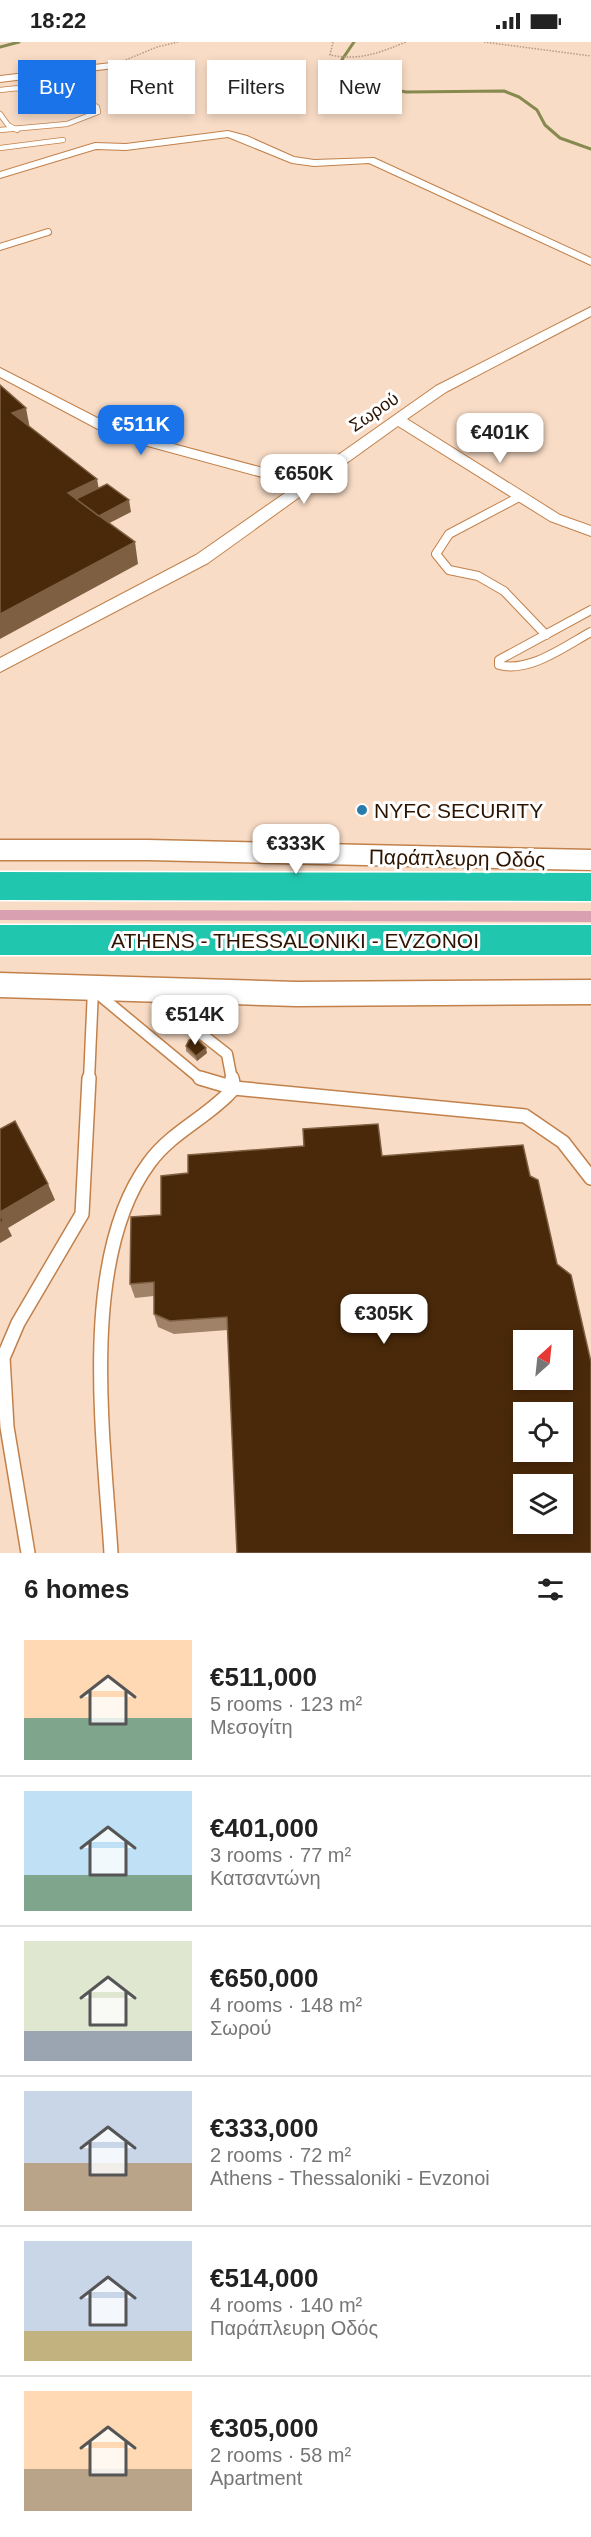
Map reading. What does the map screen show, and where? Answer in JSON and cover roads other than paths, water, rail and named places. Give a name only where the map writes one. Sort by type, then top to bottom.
[{"type":"highway","points":[[0,886],[591,887]]},
{"type":"highway","name":"ATHENS - THESSALONIKI - EVZONOI","points":[[0,940],[591,940]]},
{"type":"street","points":[[0,79],[108,66]]},
{"type":"street","points":[[0,175],[95,146],[126,147],[228,134],[244,138],[292,160],[314,163],[370,160],[591,262]]},
{"type":"street","name":"Σωρού","points":[[0,666],[202,559],[304,484],[441,389],[591,311]]},
{"type":"street","points":[[0,372],[116,433],[304,484]]},
{"type":"street","points":[[397,419],[555,518],[591,531]]},
{"type":"street","name":"Παράπλευρη Οδός","points":[[0,850],[201,850],[438,859],[591,860]]},
{"type":"street","points":[[0,985],[93,990],[408,995],[591,992]]},
{"type":"lane","points":[[0,90],[25,87],[64,91],[76,94],[97,107],[94,116],[79,121],[17,130],[0,130]]},
{"type":"lane","points":[[0,114],[8,125],[17,130]]},
{"type":"lane","points":[[0,148],[63,140]]},
{"type":"lane","points":[[0,247],[48,232]]},
{"type":"lane","points":[[521,496],[449,534],[436,554],[449,570],[462,570],[485,577],[533,618],[546,635]]},
{"type":"lane","points":[[591,610],[499,660],[499,665],[509,668],[532,662],[591,632]]},
{"type":"lane","points":[[93,990],[203,1081],[234,1088],[525,1116],[564,1141],[582,1161],[591,1178]]},
{"type":"lane","points":[[28,1553],[1,1400],[3,1359],[17,1326],[72,1237],[82,1214],[93,990]]},
{"type":"lane","points":[[111,1553],[100,1332],[115,1238],[130,1192],[146,1168],[167,1142],[225,1100],[234,1088],[227,1054],[148,991]]},
{"type":"waterway","points":[[0,47],[19,42]]},
{"type":"waterway","points":[[354,42],[337,67],[372,85],[406,92],[504,91],[519,97],[537,110],[545,125],[560,138],[591,149]]},
{"type":"place","name":"NYFC SECURITY","points":[[362,810]]}]
